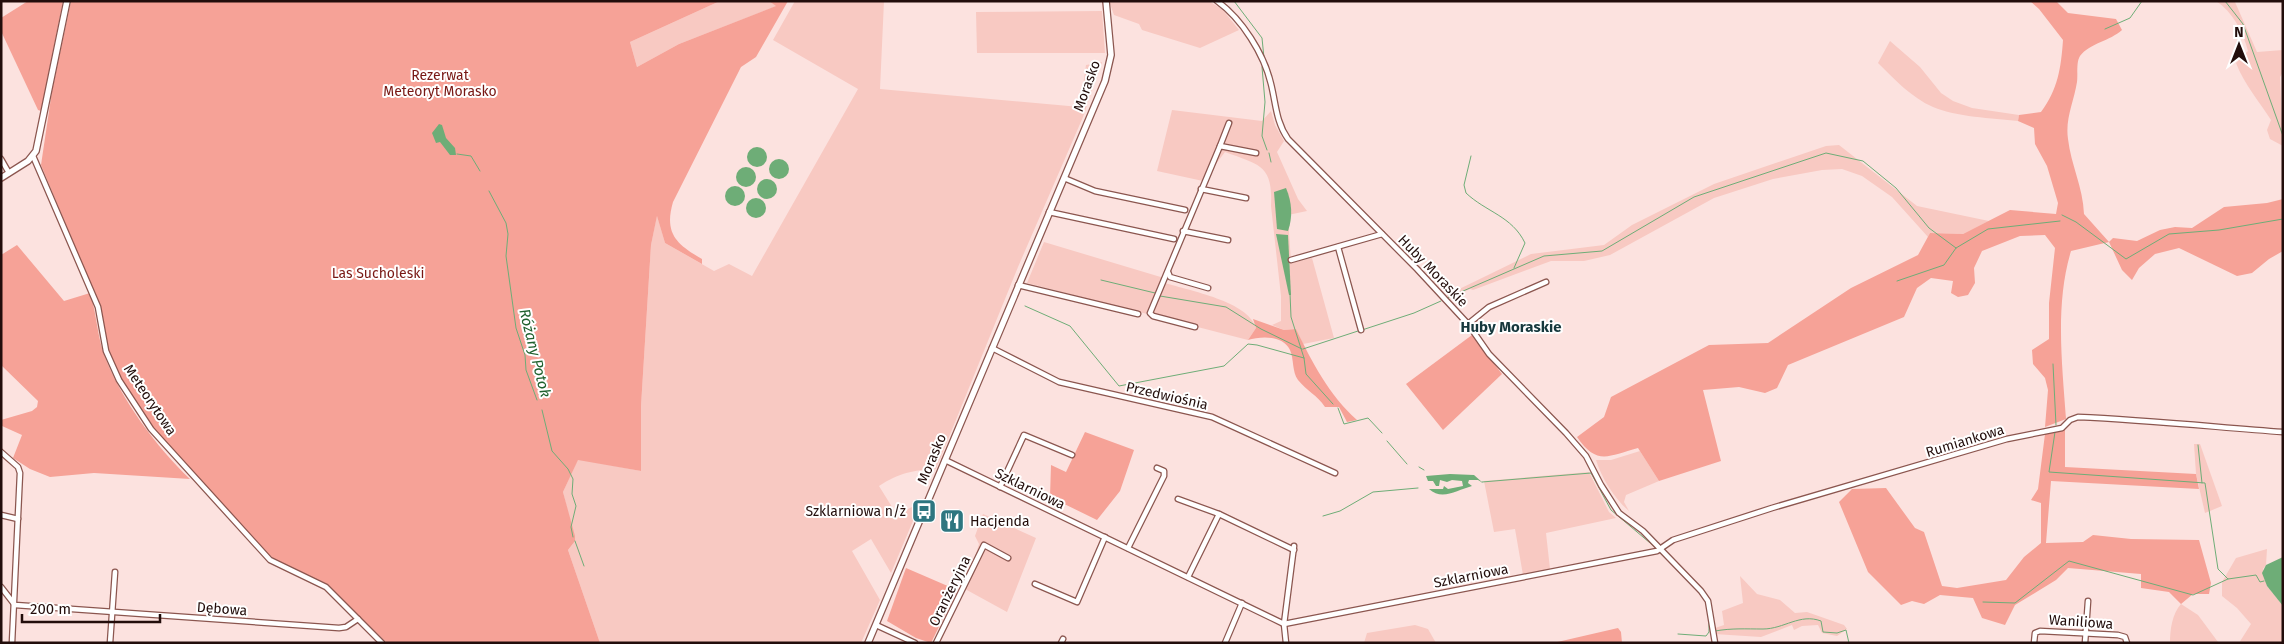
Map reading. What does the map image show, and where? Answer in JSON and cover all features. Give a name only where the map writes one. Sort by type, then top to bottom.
[{"type":"street","points":[[1,178],[34,156],[39,142],[67,1]]},
{"type":"street","name":"Morasko","points":[[868,643],[1109,69],[1110,46],[1106,1]]},
{"type":"street","name":"Huby Moraskie","points":[[1217,1],[1242,26],[1264,65],[1282,130],[1468,324],[1489,354],[1586,456],[1600,485],[1619,513],[1661,548],[1701,591],[1708,601],[1715,643]]},
{"type":"street","points":[[1195,327],[1150,315],[1229,123]]},
{"type":"street","points":[[1220,146],[1256,153]]},
{"type":"street","name":"Meteorytowa","points":[[34,156],[98,307],[106,351],[119,380],[151,429],[270,560],[326,587],[382,643]]},
{"type":"street","points":[[1,159],[9,173]]},
{"type":"street","points":[[1064,178],[1095,191],[1185,210]]},
{"type":"street","points":[[1201,189],[1246,198]]},
{"type":"street","points":[[1049,212],[1174,239]]},
{"type":"street","points":[[1183,232],[1228,240]]},
{"type":"street","points":[[1291,260],[1382,234]]},
{"type":"street","points":[[1338,247],[1361,330]]},
{"type":"street","points":[[1168,270],[1170,276],[1208,288]]},
{"type":"street","points":[[1468,324],[1489,307],[1546,282]]},
{"type":"street","points":[[1018,285],[1138,314]]},
{"type":"street","name":"Przedwiośnia","points":[[992,348],[1059,382],[1212,418],[1335,473]]},
{"type":"street","name":"Rumiankowa","points":[[1661,548],[1674,540],[1772,508],[1940,460],[2007,438],[2062,428],[2070,420],[2078,417],[2135,419],[2160,423],[2283,432]]},
{"type":"street","points":[[1000,486],[1024,435],[1072,455]]},
{"type":"street","points":[[1,452],[19,470],[12,643]]},
{"type":"street","name":"Szklarniowa","points":[[945,460],[1284,624],[1657,551],[1661,548]]},
{"type":"street","points":[[1128,548],[1164,476],[1164,471],[1157,468]]},
{"type":"street","points":[[1178,498],[1219,514],[1294,548],[1284,624],[1286,643]]},
{"type":"street","points":[[1188,577],[1219,514]]},
{"type":"street","points":[[1,515],[18,519]]},
{"type":"street","points":[[1035,584],[1078,602],[1105,537]]},
{"type":"street","name":"Oranżeryjna","points":[[936,643],[984,545],[1008,558]]},
{"type":"street","points":[[110,643],[115,572]]},
{"type":"street","points":[[1,587],[15,605]]},
{"type":"street","points":[[2085,643],[2088,601]]},
{"type":"street","points":[[1225,643],[1242,603]]},
{"type":"street","name":"Dębowa","points":[[15,605],[339,628],[346,628],[358,619]]},
{"type":"street","points":[[876,625],[915,643]]},
{"type":"street","name":"Waniliowa","points":[[2034,643],[2036,632],[2086,633],[2126,640]]},
{"type":"shaded area","points":[[720,1],[769,1],[777,6],[679,44],[637,67],[630,42]]},
{"type":"shaded area","points":[[795,1],[884,1],[880,89],[1080,107],[1086,65],[1102,62],[1083,117],[1018,267],[936,469],[906,473],[879,486],[897,515],[921,502],[891,573],[871,539],[852,551],[880,600],[861,643],[600,643],[568,550],[575,541],[563,492],[578,459],[641,471],[641,406],[651,245],[657,215],[665,243],[714,271],[729,264],[752,276],[858,89],[773,40]]},
{"type":"shaded area","points":[[1109,1],[1209,1],[1223,10],[1239,30],[1200,48],[1142,30],[1139,24],[1114,15]]},
{"type":"shaded area","points":[[2216,1],[2235,2],[2257,52],[2283,50],[2283,72],[2280,77],[2283,146],[2270,139],[2267,130],[2271,120],[2247,85],[2236,63],[2248,51],[2240,30],[2232,17]]},
{"type":"shaded area","points":[[1102,11],[1105,53],[977,53],[976,12]]},
{"type":"shaded area","points":[[1890,41],[1920,67],[1941,93],[1953,101],[1972,108],[2019,115],[2018,121],[1952,113],[1933,107],[1918,99],[1878,63]]},
{"type":"shaded area","points":[[1172,110],[1262,121],[1271,111],[1275,125],[1284,141],[1277,152],[1298,199],[1307,211],[1288,215],[1291,263],[1312,258],[1334,338],[1303,344],[1296,329],[1284,330],[1272,325],[1281,321],[1281,296],[1270,182],[1262,168],[1225,152],[1203,181],[1157,171]]},
{"type":"shaded area","points":[[439,124],[442,125],[446,138],[455,148],[456,155],[450,155],[440,142],[436,143],[432,133]]},
{"type":"shaded area","points":[[1839,145],[1917,206],[1989,221],[1963,234],[1930,233],[1928,237],[1892,197],[1862,176],[1842,169],[1822,170],[1773,179],[1714,198],[1610,255],[1584,261],[1551,261],[1449,298],[1447,295],[1531,254],[1604,245],[1632,225],[1714,184],[1826,146]]},
{"type":"shaded area","points":[[757,147],[764,150],[767,157],[764,164],[757,167],[750,164],[747,157],[750,150]]},
{"type":"shaded area","points":[[779,159],[786,162],[789,169],[786,176],[779,179],[772,176],[769,169],[772,162]]},
{"type":"shaded area","points":[[742,167],[750,167],[756,173],[756,181],[750,187],[742,187],[736,181],[736,173]]},
{"type":"shaded area","points":[[767,179],[774,182],[777,189],[774,196],[767,199],[760,196],[757,189],[760,182]]},
{"type":"shaded area","points":[[735,186],[742,189],[745,196],[742,203],[735,206],[728,203],[725,196],[728,189]]},
{"type":"shaded area","points":[[1286,188],[1291,210],[1288,231],[1277,229],[1274,192]]},
{"type":"shaded area","points":[[756,198],[763,201],[766,208],[763,215],[756,218],[749,215],[746,208],[749,201]]},
{"type":"shaded area","points":[[1276,234],[1288,235],[1291,295],[1289,295]]},
{"type":"shaded area","points":[[1044,242],[1164,278],[1165,283],[1217,298],[1242,311],[1251,319],[1256,328],[1248,340],[1027,283]]},
{"type":"shaded area","points":[[2194,444],[2200,444],[2222,506],[2205,513],[2196,474]]},
{"type":"shaded area","points":[[1640,451],[1659,481],[1626,495],[1624,502],[1629,511],[1609,488],[1596,460],[1611,460]]},
{"type":"shaded area","points":[[1589,472],[1609,512],[1616,518],[1546,533],[1550,569],[1523,575],[1515,529],[1494,532],[1484,481]]},
{"type":"shaded area","points":[[1474,475],[1483,483],[1478,480],[1469,480],[1468,483],[1472,486],[1444,494],[1439,494],[1429,489],[1443,489],[1444,486],[1448,489],[1463,486],[1462,481],[1452,480],[1447,482],[1440,480],[1439,486],[1436,486],[1433,481],[1428,481],[1426,476]]},
{"type":"shaded area","points":[[983,514],[1036,538],[1007,612],[965,589],[979,544],[975,536]]},
{"type":"shaded area","points":[[2267,549],[2266,565],[2263,569],[2267,586],[2283,606],[2283,643],[2239,643],[2251,624],[2237,608],[2222,596],[2222,582],[2236,558]]},
{"type":"shaded area","points":[[2283,557],[2283,606],[2267,586],[2262,573],[2266,565]]},
{"type":"shaded area","points":[[1740,576],[1757,594],[1780,600],[1795,613],[1807,612],[1844,625],[1847,629],[1837,636],[1822,633],[1818,625],[1802,626],[1794,630],[1792,625],[1761,637],[1714,634],[1715,628],[1724,625],[1722,611],[1743,603]]},
{"type":"shaded area","points":[[2181,604],[2198,615],[2218,642],[2224,643],[2170,643],[2172,622],[2175,612]]},
{"type":"shaded area","points":[[1415,625],[1428,629],[1436,643],[1364,643],[1367,633]]},
{"type":"green space","points":[[28,1],[63,1],[41,111],[38,110],[1,31],[1,18]]},
{"type":"green space","name":"Las Sucholeski","points":[[71,1],[720,1],[630,42],[637,67],[679,44],[776,6],[769,1],[788,1],[756,57],[741,67],[673,202],[670,222],[674,237],[685,248],[702,259],[702,264],[665,243],[657,216],[651,245],[641,406],[641,471],[578,460],[563,492],[575,536],[575,541],[568,550],[600,643],[387,643],[325,583],[275,560],[265,551],[154,430],[120,378],[108,352],[101,309],[41,165],[52,91]]},
{"type":"green space","points":[[2030,1],[2056,1],[2068,13],[2116,19],[2122,30],[2089,48],[2080,56],[2077,82],[2069,117],[2067,132],[2082,195],[2084,214],[2109,242],[2071,251],[2066,271],[2061,313],[2061,334],[2066,419],[2045,427],[2048,390],[2045,378],[2033,364],[2032,350],[2049,339],[2049,303],[2055,248],[2045,235],[2020,236],[1982,251],[1974,268],[1975,283],[1968,295],[1958,297],[1951,293],[1953,281],[1931,278],[1917,288],[1904,317],[1788,365],[1777,388],[1765,393],[1739,387],[1703,390],[1721,461],[1659,481],[1638,448],[1611,456],[1604,456],[1591,452],[1584,446],[1577,437],[1604,417],[1611,397],[1709,345],[1768,343],[1851,288],[1918,255],[1930,233],[1963,234],[2010,210],[2056,214],[2058,203],[2047,166],[2035,144],[2034,128],[2018,121],[2019,115],[2041,112],[2047,103],[2058,78],[2063,40],[2039,9]]},
{"type":"green space","points":[[2283,199],[2283,251],[2269,259],[2252,273],[2237,276],[2179,248],[2155,254],[2139,268],[2132,280],[2122,270],[2109,242],[2113,238],[2137,241],[2160,230],[2175,227],[2192,228],[2224,207],[2267,203]]},
{"type":"green space","points":[[17,245],[64,301],[90,293],[102,349],[120,389],[153,438],[190,479],[94,473],[50,477],[30,469],[13,458],[22,435],[2,426],[1,420],[32,411],[37,407],[38,401],[1,365],[1,255]]},
{"type":"green space","points":[[1253,319],[1284,330],[1296,329],[1315,366],[1330,389],[1357,420],[1347,422],[1339,407],[1325,407],[1319,399],[1301,384],[1295,373],[1290,350],[1287,345],[1277,339],[1265,337],[1248,340],[1256,328]]},
{"type":"green space","points":[[1472,335],[1502,374],[1443,430],[1406,384]]},
{"type":"green space","points":[[2065,429],[2065,467],[2196,474],[2199,489],[2051,481],[2046,543],[2083,542],[2093,535],[2131,539],[2199,540],[2211,583],[2209,594],[2193,594],[2181,604],[2169,592],[2141,588],[2141,574],[2068,568],[2056,580],[2015,605],[2005,625],[1982,618],[1973,598],[1940,595],[1924,604],[1912,601],[1901,605],[1868,572],[1839,502],[1852,489],[1886,488],[1915,528],[1924,532],[1942,586],[1957,588],[2006,580],[2024,557],[2041,543],[2041,503],[2031,500],[2038,489],[2045,434]]},
{"type":"green space","points":[[1085,432],[1134,450],[1120,491],[1097,520],[1050,497],[1051,465],[1066,472]]},
{"type":"green space","points":[[906,568],[957,590],[931,643],[916,638],[887,621]]},
{"type":"green space","points":[[1618,628],[1621,632],[1622,643],[1553,643]]},
{"type":"waterway","points":[[1234,1],[1262,38],[1264,58]]},
{"type":"waterway","points":[[2105,29],[2130,18],[2142,1]]},
{"type":"waterway","points":[[2225,1],[2243,24],[2283,136]]},
{"type":"waterway","points":[[1262,67],[1265,102],[1262,136],[1267,150]]},
{"type":"waterway","points":[[1269,153],[1271,162]]},
{"type":"waterway","points":[[1447,298],[1544,256],[1602,251],[1694,197],[1826,153],[1863,161],[1896,188],[1929,228],[1956,248]]},
{"type":"waterway","name":"Różany Potok","points":[[457,154],[471,156],[480,171]]},
{"type":"waterway","points":[[1471,156],[1464,185],[1466,193],[1506,220],[1520,234],[1525,243],[1514,268]]},
{"type":"waterway","name":"Różany Potok","points":[[489,191],[506,223],[508,234],[506,256],[516,328],[525,355],[526,370],[537,400]]},
{"type":"waterway","points":[[2062,215],[2076,222],[2126,259],[2169,234],[2219,230],[2283,219]]},
{"type":"waterway","points":[[1897,281],[1944,265],[1956,248],[1988,229],[2060,221]]},
{"type":"waterway","points":[[1101,280],[1155,293]]},
{"type":"waterway","points":[[1290,293],[1291,317],[1304,358],[1306,374],[1333,404]]},
{"type":"waterway","points":[[1160,296],[1226,307],[1261,329],[1302,349]]},
{"type":"waterway","points":[[1362,330],[1414,313],[1441,301]]},
{"type":"waterway","points":[[1025,306],[1070,326],[1119,386],[1224,366],[1248,344],[1304,358]]},
{"type":"waterway","points":[[1303,349],[1358,331]]},
{"type":"waterway","points":[[2053,364],[2056,425]]},
{"type":"waterway","points":[[1338,408],[1344,424],[1368,418],[1382,433]]},
{"type":"waterway","name":"Różany Potok","points":[[542,410],[552,451],[568,469],[573,479],[572,494],[576,506],[571,527],[573,537]]},
{"type":"waterway","points":[[2055,432],[2049,472],[2205,483],[2218,569],[2228,579],[2256,575],[2260,582],[2264,581]]},
{"type":"waterway","points":[[1387,441],[1407,464]]},
{"type":"waterway","points":[[2198,445],[2202,483]]},
{"type":"waterway","points":[[1419,467],[1424,470]]},
{"type":"waterway","points":[[1482,482],[1591,473],[1611,510],[1656,548]]},
{"type":"waterway","points":[[1323,516],[1340,511],[1373,492],[1418,488]]},
{"type":"waterway","name":"Różany Potok","points":[[575,541],[584,566]]},
{"type":"waterway","points":[[1660,553],[1700,593]]},
{"type":"waterway","points":[[1983,602],[2015,603],[2069,561],[2193,595],[2228,579]]},
{"type":"waterway","points":[[1715,631],[1763,629],[1778,627],[1799,620],[1813,619],[1821,621],[1823,632],[1837,633],[1846,630],[1849,643]]},
{"type":"waterway","points":[[1678,634],[1706,636],[1709,632],[1709,622]]},
{"type":"place","name":"Szklarniowa n/ż","points":[[924,511]]},
{"type":"place","name":"Hacjenda","points":[[952,521]]},
{"type":"district","name":"Huby Moraskie","points":[[1511,327]]},
{"type":"park label","name":"Rezerwat Meteoryt Morasko","points":[[440,84]]}]
